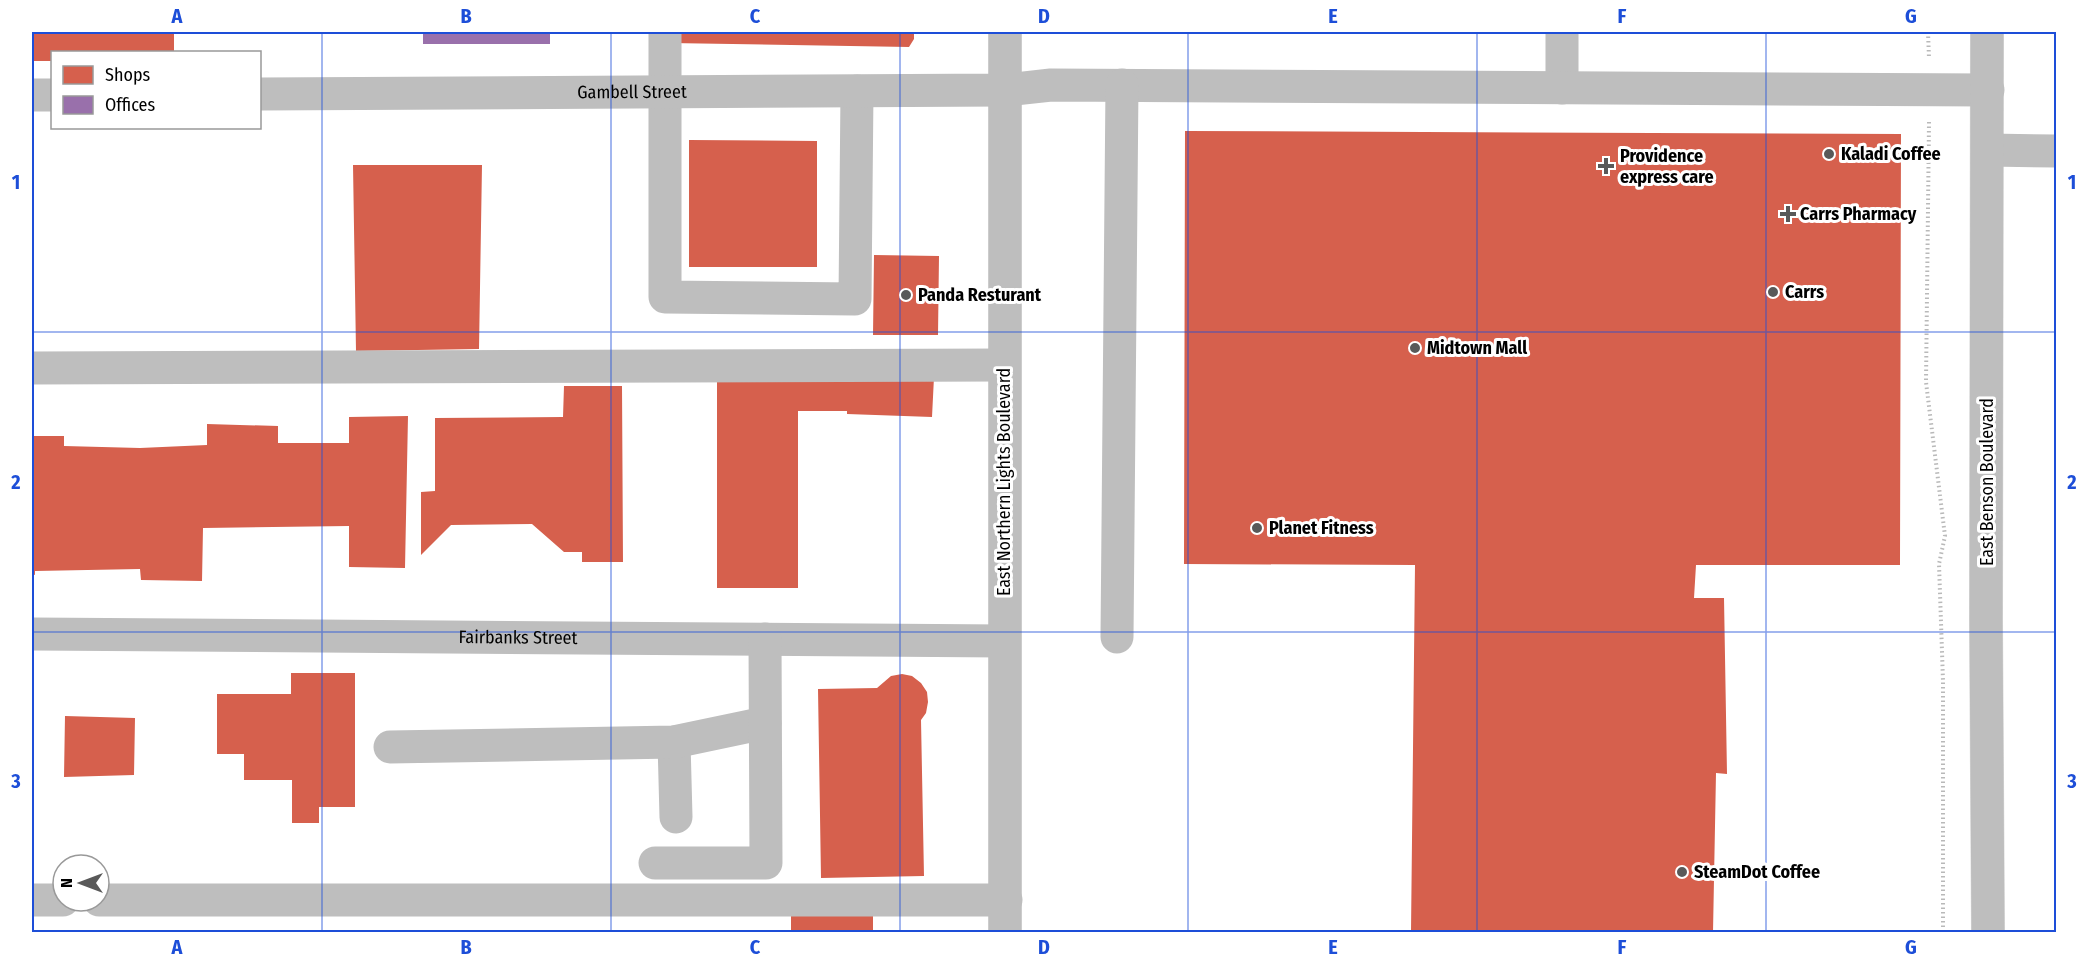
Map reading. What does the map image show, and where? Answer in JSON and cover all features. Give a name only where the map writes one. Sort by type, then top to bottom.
[{"type":"main road","points":[[665,32],[665,297],[855,299],[857,91]]},
{"type":"main road","name":"East Northern Lights Boulevard","points":[[1005,32],[1005,933]]},
{"type":"main road","points":[[1562,32],[1562,88]]},
{"type":"main road","name":"East Benson Boulevard","points":[[1987,32],[1988,933]]},
{"type":"main road","name":"Gambell Street","points":[[261,94],[1005,90],[1051,85],[1988,90]]},
{"type":"main road","points":[[1117,637],[1122,85]]},
{"type":"main road","points":[[32,95],[51,95]]},
{"type":"main road","points":[[1988,150],[2056,151]]},
{"type":"main road","points":[[32,368],[1004,365]]},
{"type":"main road","name":"Fairbanks Street","points":[[32,634],[1004,641]]},
{"type":"main road","points":[[655,863],[766,864],[765,639]]},
{"type":"main road","points":[[390,747],[674,742],[765,723]]},
{"type":"main road","points":[[674,742],[676,817]]},
{"type":"main road","points":[[32,900],[51,900]]},
{"type":"main road","points":[[111,900],[1006,900]]},
{"type":"path","points":[[1929,32],[1926,382],[1945,536],[1939,564],[1943,681],[1943,933]]},
{"type":"building: Shops","points":[[32,32],[174,32],[174,51],[51,51],[51,61],[32,61]]},
{"type":"building: Shops","points":[[669,32],[914,32],[914,39],[909,47],[669,43]]},
{"type":"building: Shops","name":"Midtown Mall","points":[[1185,131],[1901,134],[1900,565],[1696,565],[1694,598],[1724,598],[1727,774],[1716,773],[1713,932],[1411,932],[1415,565],[1184,564]]},
{"type":"building: Shops","points":[[689,140],[817,141],[817,267],[689,267]]},
{"type":"building: Shops","points":[[353,165],[482,165],[479,349],[356,351]]},
{"type":"building: Shops","name":"Panda Resturant","points":[[874,255],[939,256],[938,335],[873,335]]},
{"type":"building: Shops","points":[[717,376],[934,377],[932,417],[847,414],[847,411],[798,411],[798,588],[717,588]]},
{"type":"building: Shops","points":[[564,386],[622,386],[623,562],[582,562],[582,552],[564,552],[532,524],[451,525],[421,555],[421,492],[435,491],[435,418],[563,417]]},
{"type":"building: Shops","points":[[408,416],[405,568],[349,567],[349,526],[203,528],[202,581],[141,580],[140,569],[35,571],[35,575],[32,574],[32,436],[64,436],[64,446],[140,448],[207,445],[207,424],[278,426],[278,443],[349,443],[349,417]]},
{"type":"building: Shops","points":[[291,673],[355,673],[355,807],[319,807],[319,823],[292,823],[292,780],[244,780],[244,754],[217,754],[217,694],[291,694]]},
{"type":"building: Shops","points":[[902,674],[912,676],[927,692],[926,713],[921,720],[924,876],[821,878],[818,689],[877,688],[891,676]]},
{"type":"building: Shops","points":[[65,716],[135,718],[134,775],[64,777]]},
{"type":"building: Shops","points":[[791,913],[873,913],[873,932],[791,932]]},
{"type":"building: Offices","points":[[423,32],[550,32],[550,44],[423,44]]},
{"type":"place","name":"Kaladi Coffee","points":[[1829,154]]},
{"type":"place","name":"Providence express care","points":[[1606,166]]},
{"type":"place","name":"Carrs Pharmacy","points":[[1788,214]]},
{"type":"place","name":"Carrs","points":[[1773,292]]},
{"type":"place","name":"Panda Resturant","points":[[906,295]]},
{"type":"place","name":"Midtown Mall","points":[[1415,348]]},
{"type":"place","name":"Planet Fitness","points":[[1257,528]]},
{"type":"place","name":"SteamDot Coffee","points":[[1682,872]]}]
